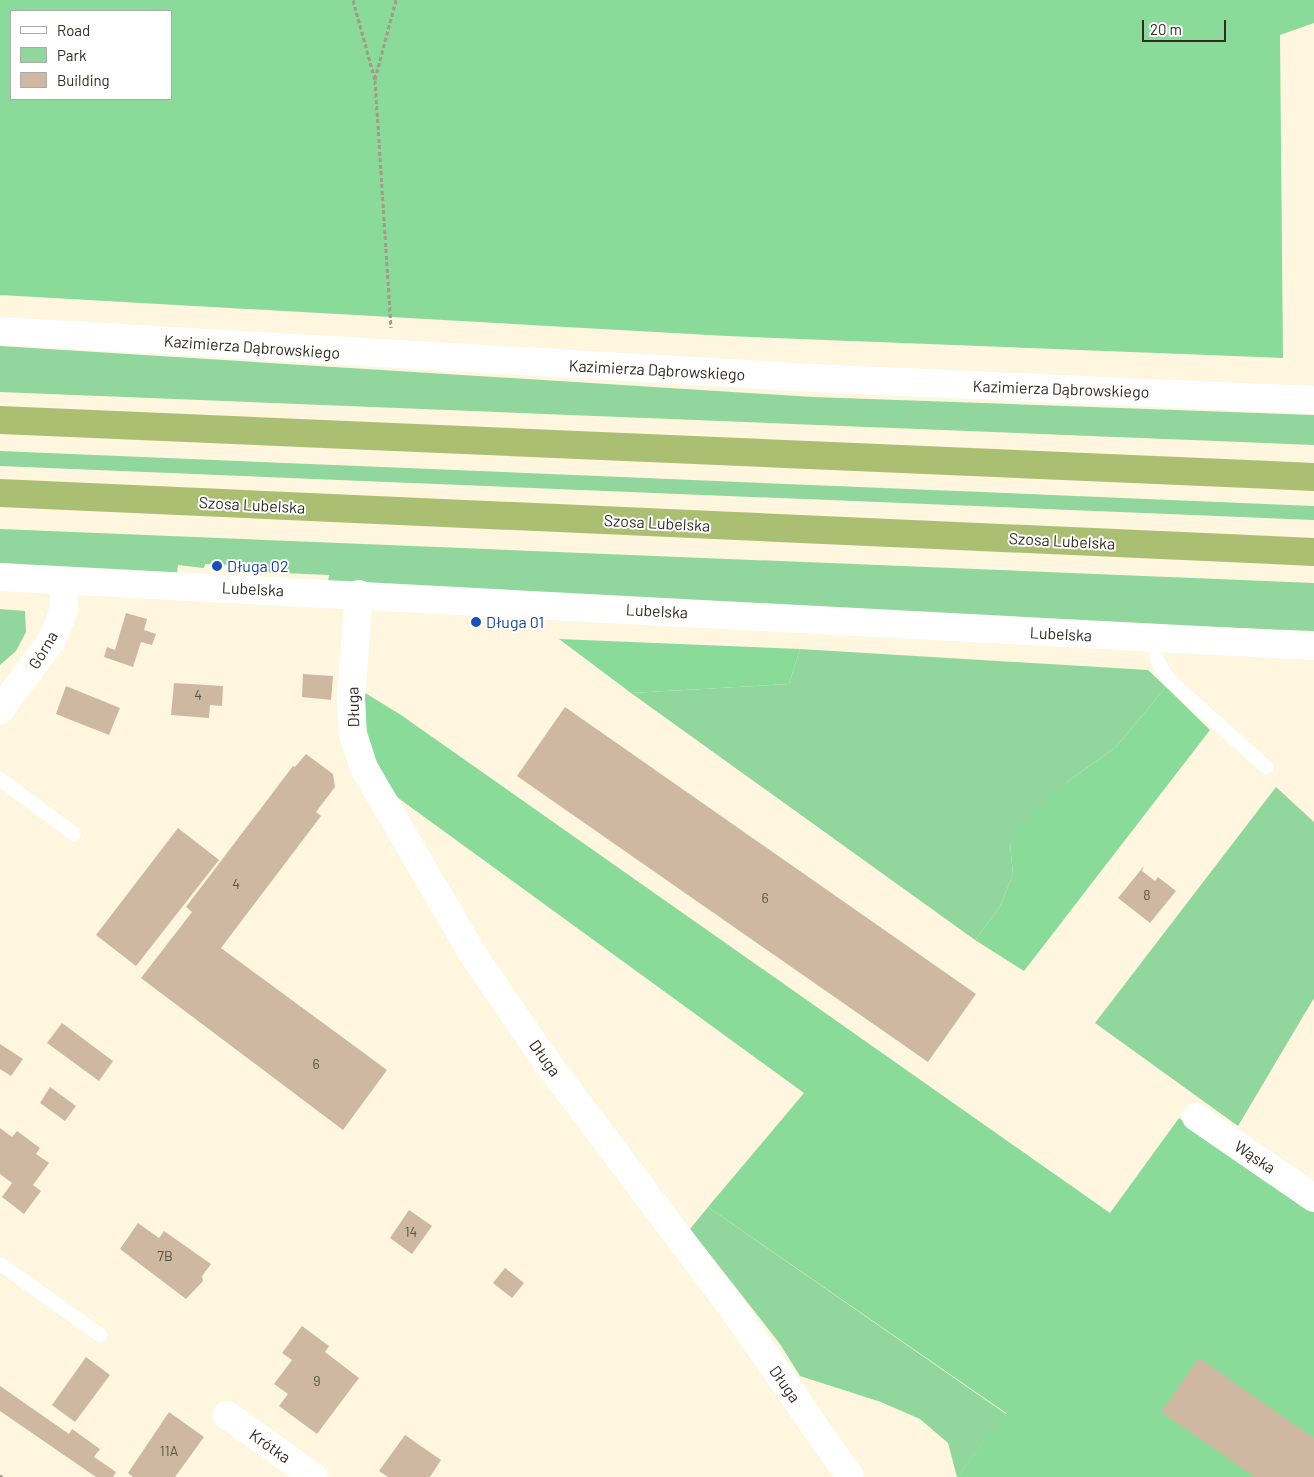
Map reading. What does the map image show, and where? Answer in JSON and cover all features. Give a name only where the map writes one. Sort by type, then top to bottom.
[{"type":"highway","points":[[0,420],[1314,477]]},
{"type":"highway","name":"Szosa Lubelska","points":[[0,493],[1314,552]]},
{"type":"street","name":"Kazimierza Dąbrowskiego","points":[[0,331],[832,379],[1314,400]]},
{"type":"street","name":"Lubelska","points":[[0,577],[359,594],[1155,639],[1314,646]]},
{"type":"street","name":"Górna","points":[[0,710],[51,641],[64,610],[64,581]]},
{"type":"street","name":"Długa","points":[[359,594],[351,698],[353,734],[364,768],[472,953],[543,1057],[738,1316],[850,1477]]},
{"type":"street","name":"Wąska","points":[[1196,1117],[1314,1198]]},
{"type":"street","name":"Krótka","points":[[227,1415],[314,1477]]},
{"type":"lane","points":[[1155,639],[1157,660],[1168,679],[1266,767]]},
{"type":"lane","points":[[0,779],[74,834]]},
{"type":"lane","points":[[0,1264],[100,1335]]},
{"type":"path","points":[[353,0],[375,80],[392,319],[390,355]]},
{"type":"path","points":[[375,80],[396,0]]},
{"type":"green space","points":[[0,0],[1314,0],[1314,23],[1280,35],[1283,358],[727,336],[0,295]]},
{"type":"green space","points":[[0,346],[813,397],[1314,415],[1314,445],[0,392]]},
{"type":"green space","points":[[0,451],[1314,506],[1314,520],[0,466]]},
{"type":"green space","points":[[0,529],[1314,583],[1314,631],[929,616],[328,583],[329,575],[234,571],[234,565],[205,564],[204,568],[178,565],[177,573],[0,564]]},
{"type":"green space","points":[[0,609],[25,611],[26,632],[16,651],[0,665]]},
{"type":"green space","points":[[559,639],[800,649],[789,684],[631,693]]},
{"type":"green space","points":[[800,649],[1148,670],[1166,687],[1116,747],[1067,782],[1010,843],[1013,875],[999,908],[975,940],[631,693],[789,684]]},
{"type":"green space","points":[[1166,687],[1210,730],[1024,971],[975,940],[999,908],[1013,875],[1010,843],[1029,816],[1067,782],[1116,747]]},
{"type":"green space","points":[[362,691],[401,715],[1110,1213],[1179,1118],[1314,1210],[1314,1477],[957,1477],[1006,1413],[708,1207],[804,1093],[383,787],[368,754]]},
{"type":"green space","points":[[1276,787],[1314,822],[1314,998],[1238,1126],[1095,1023]]},
{"type":"green space","points":[[708,1207],[1006,1414],[957,1477],[948,1443],[920,1419],[881,1402],[800,1376],[780,1344],[690,1229]]},
{"type":"building","points":[[126,613],[147,619],[144,630],[156,634],[152,645],[141,642],[133,667],[104,657],[107,647],[115,650]]},
{"type":"building","points":[[303,674],[333,676],[331,700],[302,697]]},
{"type":"building","points":[[174,683],[223,686],[222,706],[210,705],[209,718],[171,715]]},
{"type":"building","points":[[66,686],[120,708],[109,735],[56,714]]},
{"type":"building","points":[[565,707],[976,994],[928,1062],[517,776]]},
{"type":"building","points":[[306,754],[333,774],[335,787],[316,812],[321,816],[221,948],[387,1070],[343,1130],[141,978],[192,912],[186,907],[293,766],[295,767]]},
{"type":"building","points":[[178,828],[219,860],[136,966],[96,935]]},
{"type":"building","points":[[1144,866],[1142,871],[1155,881],[1158,877],[1176,891],[1150,923],[1118,898]]},
{"type":"building","points":[[62,1023],[113,1061],[99,1081],[47,1043]]},
{"type":"building","points":[[0,1044],[23,1059],[11,1076],[0,1069]]},
{"type":"building","points":[[50,1087],[76,1106],[65,1121],[40,1103]]},
{"type":"building","points":[[0,1128],[12,1137],[17,1131],[40,1148],[36,1154],[49,1163],[33,1185],[41,1191],[24,1214],[2,1197],[12,1183],[0,1174]]},
{"type":"building","points":[[409,1210],[432,1226],[412,1254],[390,1238]]},
{"type":"building","points":[[138,1223],[159,1238],[164,1231],[211,1264],[202,1276],[203,1281],[186,1299],[120,1249]]},
{"type":"building","points":[[505,1268],[524,1283],[512,1298],[493,1283]]},
{"type":"building","points":[[302,1326],[329,1346],[325,1352],[359,1378],[317,1434],[279,1406],[288,1394],[274,1384],[292,1360],[282,1353]]},
{"type":"building","points":[[86,1357],[110,1375],[75,1422],[52,1405]]},
{"type":"building","points":[[1199,1358],[1314,1438],[1314,1477],[1255,1477],[1161,1412]]},
{"type":"building","points":[[0,1386],[69,1434],[72,1429],[100,1449],[94,1457],[116,1472],[113,1477],[96,1477],[0,1411]]},
{"type":"building","points":[[169,1412],[204,1437],[175,1477],[133,1477],[128,1473]]},
{"type":"building","points":[[405,1435],[441,1460],[430,1477],[388,1477],[379,1471]]},
{"type":"place","name":"Długa 02","points":[[217,566]]},
{"type":"place","name":"Długa 01","points":[[476,622]]}]
